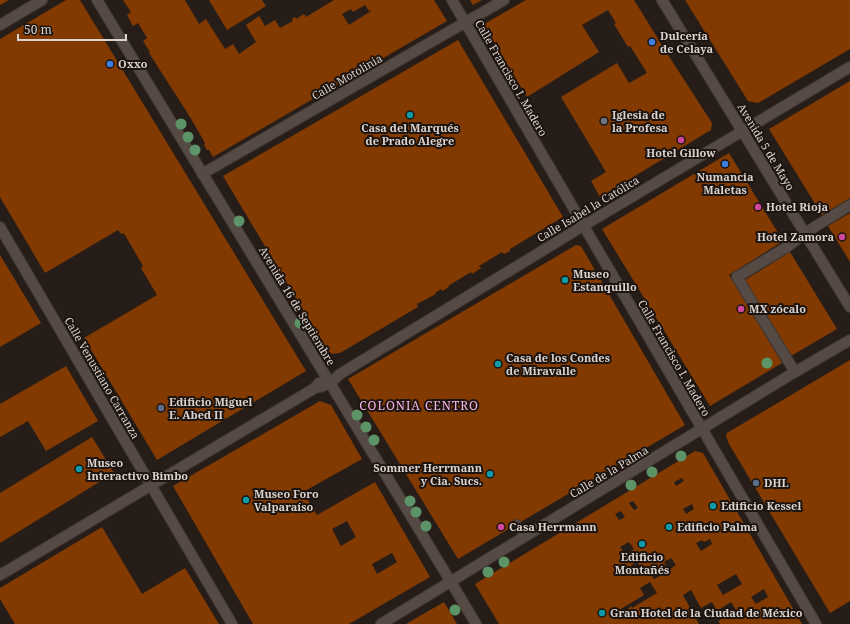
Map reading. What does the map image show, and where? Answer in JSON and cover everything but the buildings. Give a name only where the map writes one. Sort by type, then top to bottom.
[{"type":"street","points":[[0,25],[42,0]]},
{"type":"street","name":"Avenida 16 de Septiembre","points":[[97,0],[476,624]]},
{"type":"street","name":"Calle Francisco I. Madero","points":[[452,0],[816,624]]},
{"type":"street","name":"Calle Motolinia","points":[[202,174],[504,0]]},
{"type":"street","name":"Avenida 5 de Mayo","points":[[662,0],[850,307]]},
{"type":"street","name":"Calle Isabel la Católica","points":[[328,380],[331,375],[340,374],[583,226],[850,67]]},
{"type":"street","points":[[795,372],[737,277],[787,247],[804,233],[850,205]]},
{"type":"street","name":"Calle Venustiano Carranza","points":[[0,227],[232,624]]},
{"type":"street","name":"Calle de la Palma","points":[[381,624],[850,340]]},
{"type":"street","points":[[0,575],[315,388],[320,381],[328,380]]},
{"type":"lane","points":[[518,524],[525,537]]},
{"type":"place","name":"Dulcería de Celaya","points":[[652,42]]},
{"type":"place","name":"Oxxo","points":[[110,64]]},
{"type":"place","name":"Casa del Marqués de Prado Alegre","points":[[410,115]]},
{"type":"place","name":"Iglesia de la Profesa","points":[[604,121]]},
{"type":"place","name":"Hotel Gillow","points":[[681,140]]},
{"type":"place","name":"Numancia Maletas","points":[[725,164]]},
{"type":"place","name":"Hotel Rioja","points":[[758,207]]},
{"type":"place","name":"Hotel Zamora","points":[[842,237]]},
{"type":"place","name":"Museo Estanquillo","points":[[565,280]]},
{"type":"place","name":"MX zócalo","points":[[741,309]]},
{"type":"place","name":"Casa de los Condes de Miravalle","points":[[498,364]]},
{"type":"place","name":"Edificio Miguel E. Abed II","points":[[161,408]]},
{"type":"place","name":"Museo Interactivo Bimbo","points":[[79,469]]},
{"type":"place","name":"Sommer Herrmann y Cia. Sucs.","points":[[490,474]]},
{"type":"place","name":"DHL","points":[[756,483]]},
{"type":"place","name":"Museo Foro Valparaíso","points":[[246,500]]},
{"type":"place","name":"Edificio Kessel","points":[[713,506]]},
{"type":"place","name":"Casa Herrmann","points":[[501,527]]},
{"type":"place","name":"Edificio Palma","points":[[669,527]]},
{"type":"place","name":"Edificio Montañés","points":[[642,544]]},
{"type":"place","name":"Gran Hotel de la Ciudad de México","points":[[602,613]]},
{"type":"district","name":"COLONIA CENTRO","points":[[419,406]]}]
